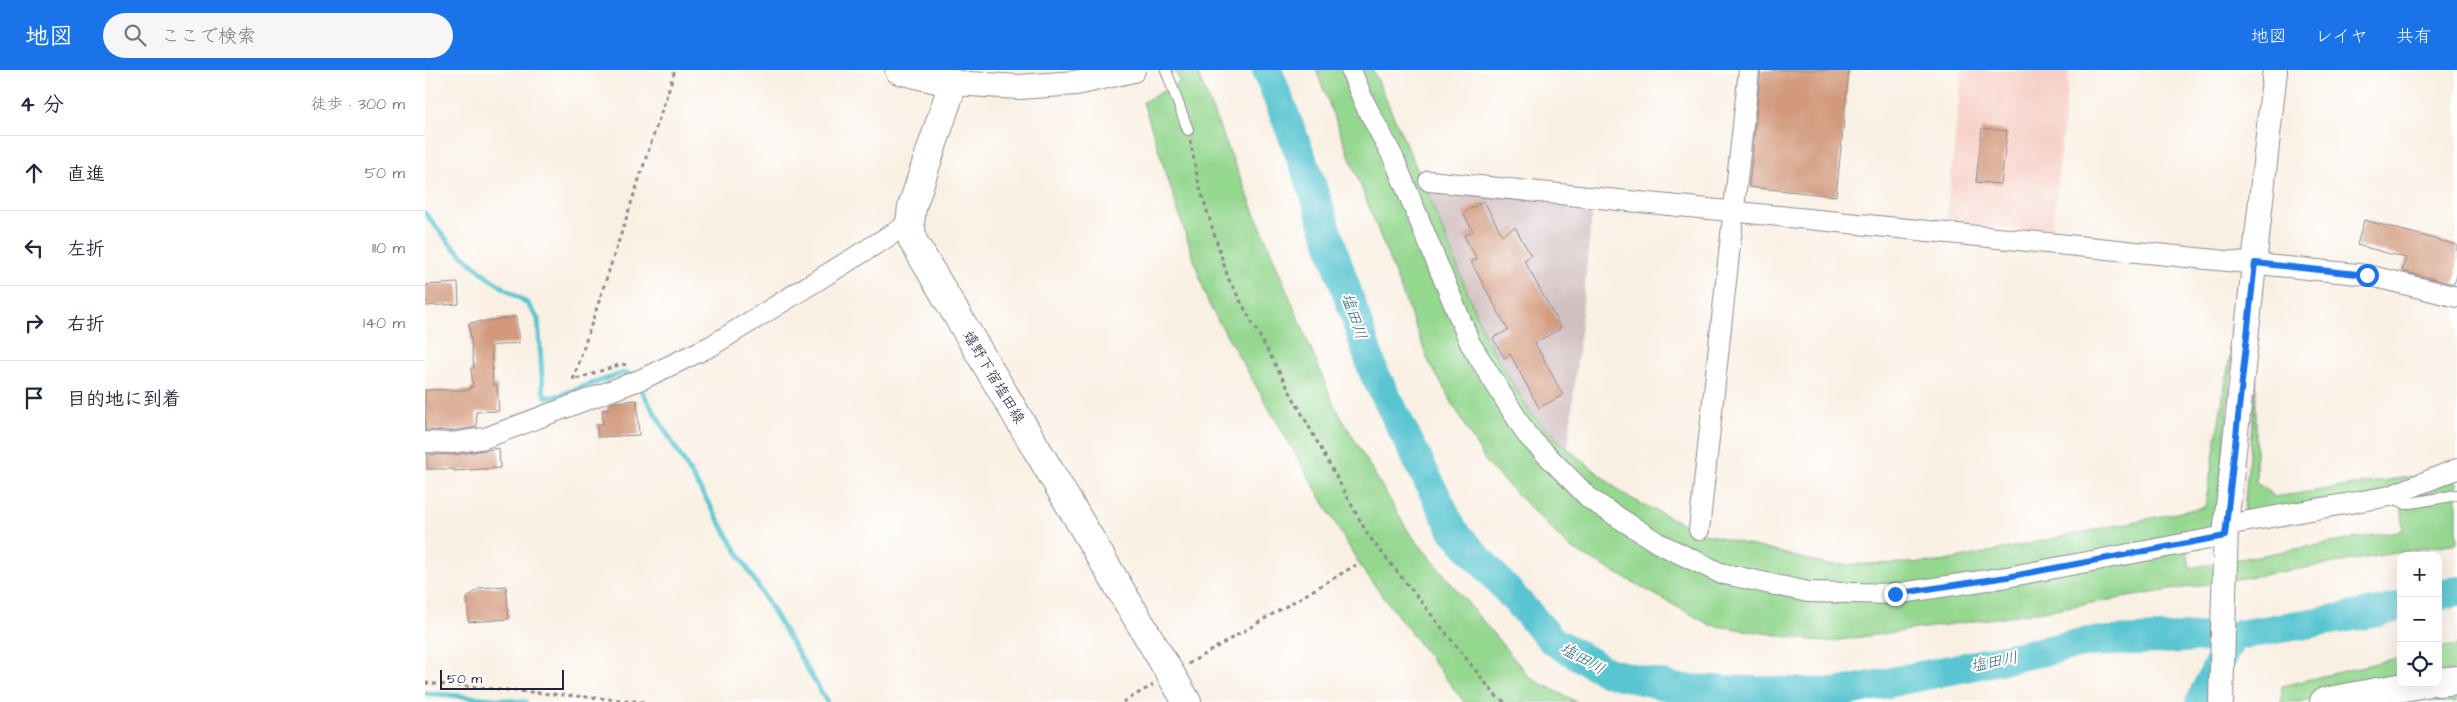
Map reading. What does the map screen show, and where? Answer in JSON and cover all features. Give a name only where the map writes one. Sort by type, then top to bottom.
[{"type":"main road","points":[[899,70],[953,83]]},
{"type":"main road","name":"嬉野下宿塩田線","points":[[953,83],[912,207],[910,223],[913,241],[1187,702]]},
{"type":"main road","points":[[2442,682],[2457,680]]},
{"type":"main road","points":[[2324,702],[2404,687]]},
{"type":"street","points":[[953,83],[1019,87],[1076,82],[1133,70]]},
{"type":"street","points":[[1351,70],[1364,102],[1394,158],[1470,342],[1527,435],[1590,500],[1658,544],[1720,573],[1808,592],[1895,594],[2007,577],[2226,535],[2390,496],[2457,470]]},
{"type":"street","points":[[1699,530],[1749,70]]},
{"type":"street","points":[[2221,702],[2226,535],[2275,70]]},
{"type":"street","points":[[1429,181],[2367,275],[2457,297]]},
{"type":"street","points":[[425,442],[451,443],[485,438],[635,381],[711,346],[910,223]]},
{"type":"lane","points":[[1166,70],[1188,130]]},
{"type":"lane","points":[[2390,496],[2407,504],[2457,495]]},
{"type":"path","points":[[635,381],[635,366],[622,364],[573,380],[675,70]]},
{"type":"path","points":[[1188,130],[1199,185],[1228,278],[1367,535],[1496,696],[1505,702]]},
{"type":"path","points":[[1123,702],[1356,565]]},
{"type":"path","points":[[425,683],[644,702]]},
{"type":"shaded area","points":[[1962,70],[2069,70],[2052,233],[1946,222]]},
{"type":"shaded area","points":[[1425,187],[1593,204],[1568,449],[1531,414],[1486,338]]},
{"type":"green space","points":[[1175,70],[1196,70],[1334,405],[1408,531],[1530,678],[1577,702],[1464,702],[1362,569],[1208,303],[1143,102],[1180,82]]},
{"type":"green space","points":[[1316,70],[1373,70],[1425,187],[1486,338],[1531,414],[1568,449],[1626,496],[1702,533],[1829,565],[1941,562],[2205,507],[2237,312],[2216,529],[2185,536],[2190,568],[2403,530],[2401,491],[2265,517],[2244,511],[2256,380],[2256,482],[2275,497],[2441,472],[2457,483],[2457,543],[2030,613],[1825,642],[1710,625],[1569,547],[1487,464],[1429,362]]},
{"type":"green space","points":[[2457,645],[2457,669],[2442,672],[2442,647]]},
{"type":"green space","points":[[2397,658],[2397,682],[2299,702],[2281,702],[2282,686]]},
{"type":"green space","points":[[2457,695],[2457,702],[2437,702],[2427,697]]},
{"type":"building","points":[[1761,70],[1849,70],[1836,196],[1749,187]]},
{"type":"building","points":[[1982,128],[2007,131],[2001,184],[1976,182]]},
{"type":"building","points":[[1484,201],[1502,235],[1515,227],[1531,256],[1524,260],[1561,328],[1535,343],[1563,395],[1539,408],[1510,354],[1504,358],[1493,338],[1508,330],[1471,262],[1477,259],[1464,236],[1473,231],[1463,213]]},
{"type":"building","points":[[2364,220],[2457,245],[2457,275],[2454,284],[2402,271],[2406,258],[2357,245]]},
{"type":"building","points":[[458,283],[459,304],[425,306],[425,285]]},
{"type":"building","points":[[516,317],[519,343],[491,346],[493,385],[497,385],[499,411],[476,412],[477,427],[450,431],[425,430],[425,390],[470,390],[470,387],[473,387],[471,368],[474,368],[469,323]]},
{"type":"building","points":[[637,400],[639,435],[598,437],[597,424],[603,424],[602,410],[608,410],[608,405],[616,402]]},
{"type":"building","points":[[499,448],[500,468],[454,471],[454,469],[427,469],[427,454],[453,455]]},
{"type":"building","points":[[506,586],[509,619],[469,622],[467,598],[480,588]]},
{"type":"waterway","name":"塩田川","points":[[1267,70],[1308,175],[1374,373],[1453,530],[1553,641],[1607,672],[1680,689],[1837,693],[2088,642],[2232,636],[2379,612],[2397,607]]},
{"type":"waterway","points":[[425,213],[451,245],[489,278],[527,303],[538,319],[543,390],[546,397],[553,397],[623,373],[634,375]]},
{"type":"waterway","points":[[638,385],[827,702]]},
{"type":"waterway","name":"塩田川","points":[[2442,595],[2457,591]]},
{"type":"waterway","points":[[2200,702],[2228,645]]},
{"type":"waterway","points":[[425,693],[526,702]]},
{"type":"route","points":[[1895,594],[2007,577],[2225,536],[2255,263],[2367,275]]}]
